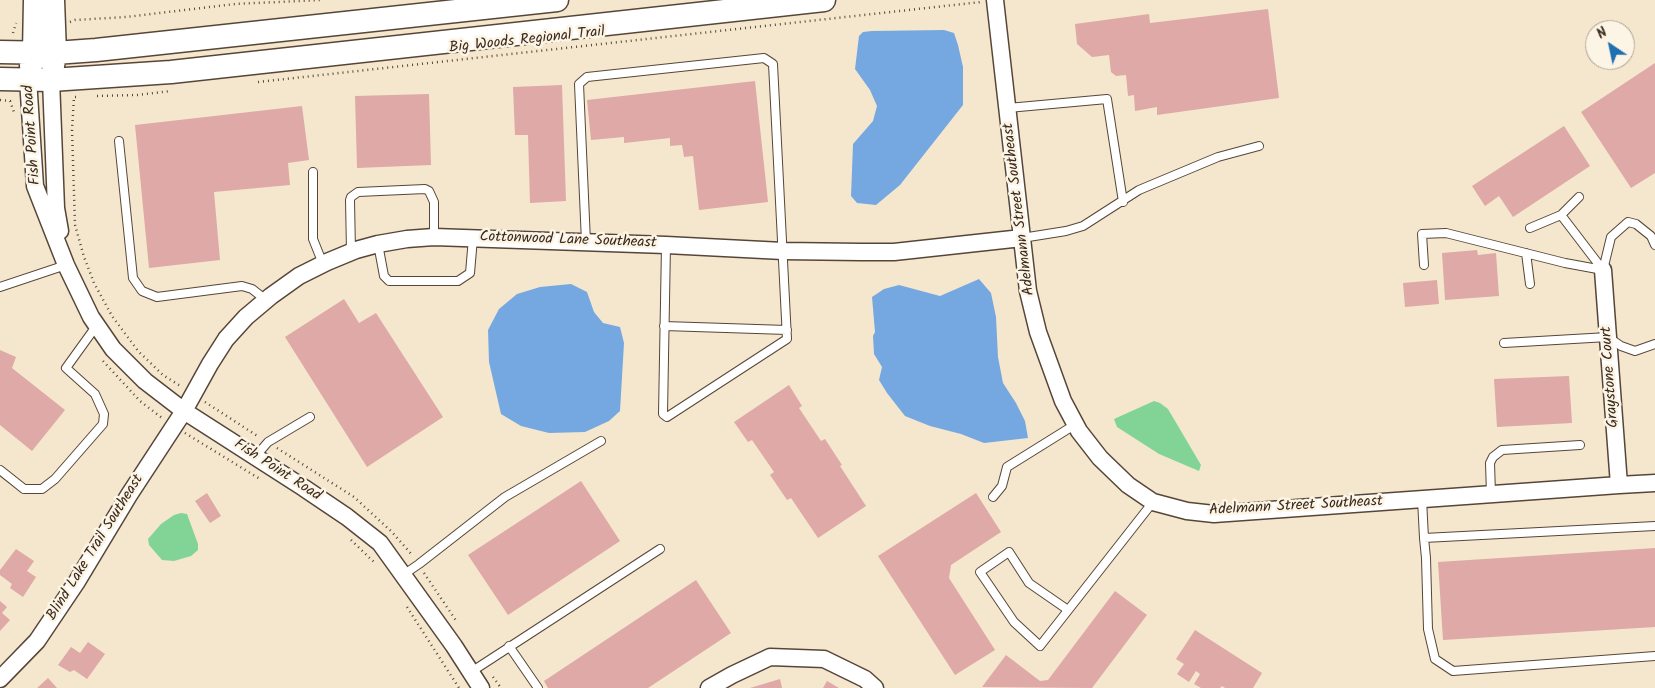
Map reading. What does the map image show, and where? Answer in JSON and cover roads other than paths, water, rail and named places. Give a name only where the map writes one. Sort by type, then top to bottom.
[{"type":"main road","name":"Fish Point Road","points":[[35,0],[51,80]]},
{"type":"main road","name":"Fish Point Road","points":[[28,80],[45,53],[53,0]]},
{"type":"main road","points":[[0,52],[45,53],[106,49],[557,0]]},
{"type":"main road","points":[[0,79],[51,80],[171,72],[824,0]]},
{"type":"street","name":"Adelmann Street Southeast","points":[[988,1],[1008,108],[1028,291],[1038,332],[1063,401],[1076,424],[1100,458],[1128,484],[1153,502],[1187,511],[1214,514],[1655,484]]},
{"type":"street","name":"Fish Point Road","points":[[28,80],[35,186],[66,265],[91,317],[113,349],[144,381],[184,411],[347,517],[380,543],[402,575],[477,667],[481,688]]},
{"type":"street","name":"Fish Point Road","points":[[51,80],[56,208],[66,265]]},
{"type":"street","name":"Cottonwood Lane Southeast","points":[[184,411],[226,339],[246,317],[299,276],[351,252],[378,244],[434,237],[783,251],[894,252],[1022,238]]},
{"type":"street","name":"Graystone Court","points":[[1603,270],[1619,485]]},
{"type":"street","name":"Blind Lake Trail Southeast","points":[[0,679],[37,641],[76,583],[129,495],[184,411]]},
{"type":"street","points":[[709,688],[732,675],[770,658],[824,658],[865,679],[875,688]]},
{"type":"lane","points":[[586,242],[579,84],[587,77],[764,58],[773,64],[786,339],[667,417],[663,414],[666,245]]},
{"type":"lane","points":[[1008,108],[1107,99],[1123,202]]},
{"type":"lane","points":[[119,141],[133,278],[142,291],[157,297],[242,286],[252,289],[266,300]]},
{"type":"lane","points":[[1022,238],[1066,231],[1083,226],[1139,190],[1218,157],[1259,146]]},
{"type":"lane","points":[[313,172],[313,239],[323,264]]},
{"type":"lane","points":[[351,252],[350,200],[358,192],[425,189],[429,191],[434,202],[434,237]]},
{"type":"lane","points":[[1530,228],[1561,215],[1579,197]]},
{"type":"lane","points":[[1561,215],[1603,270]]},
{"type":"lane","points":[[1603,270],[1611,237],[1628,222],[1636,224],[1651,236],[1655,245]]},
{"type":"lane","points":[[1424,265],[1422,234],[1446,233],[1565,263],[1603,270]]},
{"type":"lane","points":[[378,244],[384,276],[389,281],[458,281],[470,273],[473,238]]},
{"type":"lane","points":[[1526,253],[1530,284]]},
{"type":"lane","points":[[0,287],[66,265]]},
{"type":"lane","points":[[0,470],[24,490],[42,489],[55,479],[102,424],[104,414],[95,394],[66,368],[97,325]]},
{"type":"lane","points":[[664,326],[787,330]]},
{"type":"lane","points":[[1504,343],[1608,337],[1621,346],[1635,351],[1655,344]]},
{"type":"lane","points":[[254,457],[268,442],[310,416]]},
{"type":"lane","points":[[993,497],[1002,486],[1007,467],[1076,424]]},
{"type":"lane","points":[[402,575],[505,497],[601,440]]},
{"type":"lane","points":[[1491,494],[1490,463],[1493,457],[1502,450],[1580,445]]},
{"type":"lane","points":[[1422,499],[1428,629],[1435,659],[1453,671],[1655,656]]},
{"type":"lane","points":[[1068,610],[1029,583],[1008,552],[980,572],[1014,622],[1040,646],[1153,502]]},
{"type":"lane","points":[[1424,538],[1655,526]]},
{"type":"lane","points":[[477,667],[660,549]]},
{"type":"lane","points":[[509,646],[538,688]]},
{"type":"water","points":[[944,30],[954,33],[958,45],[963,67],[963,105],[900,185],[876,205],[857,203],[851,196],[853,144],[873,121],[877,106],[870,90],[855,69],[859,36],[863,32],[872,31]]},
{"type":"water","points":[[979,279],[991,293],[996,317],[998,357],[1003,383],[1025,421],[1028,438],[984,443],[961,434],[930,426],[905,416],[879,380],[882,367],[874,354],[873,336],[875,332],[872,297],[884,289],[899,285],[940,296]]},
{"type":"water","points":[[571,284],[587,292],[594,312],[603,323],[620,327],[624,343],[620,411],[609,421],[585,432],[549,433],[521,426],[501,414],[489,362],[488,330],[499,309],[517,294],[540,287]]}]
